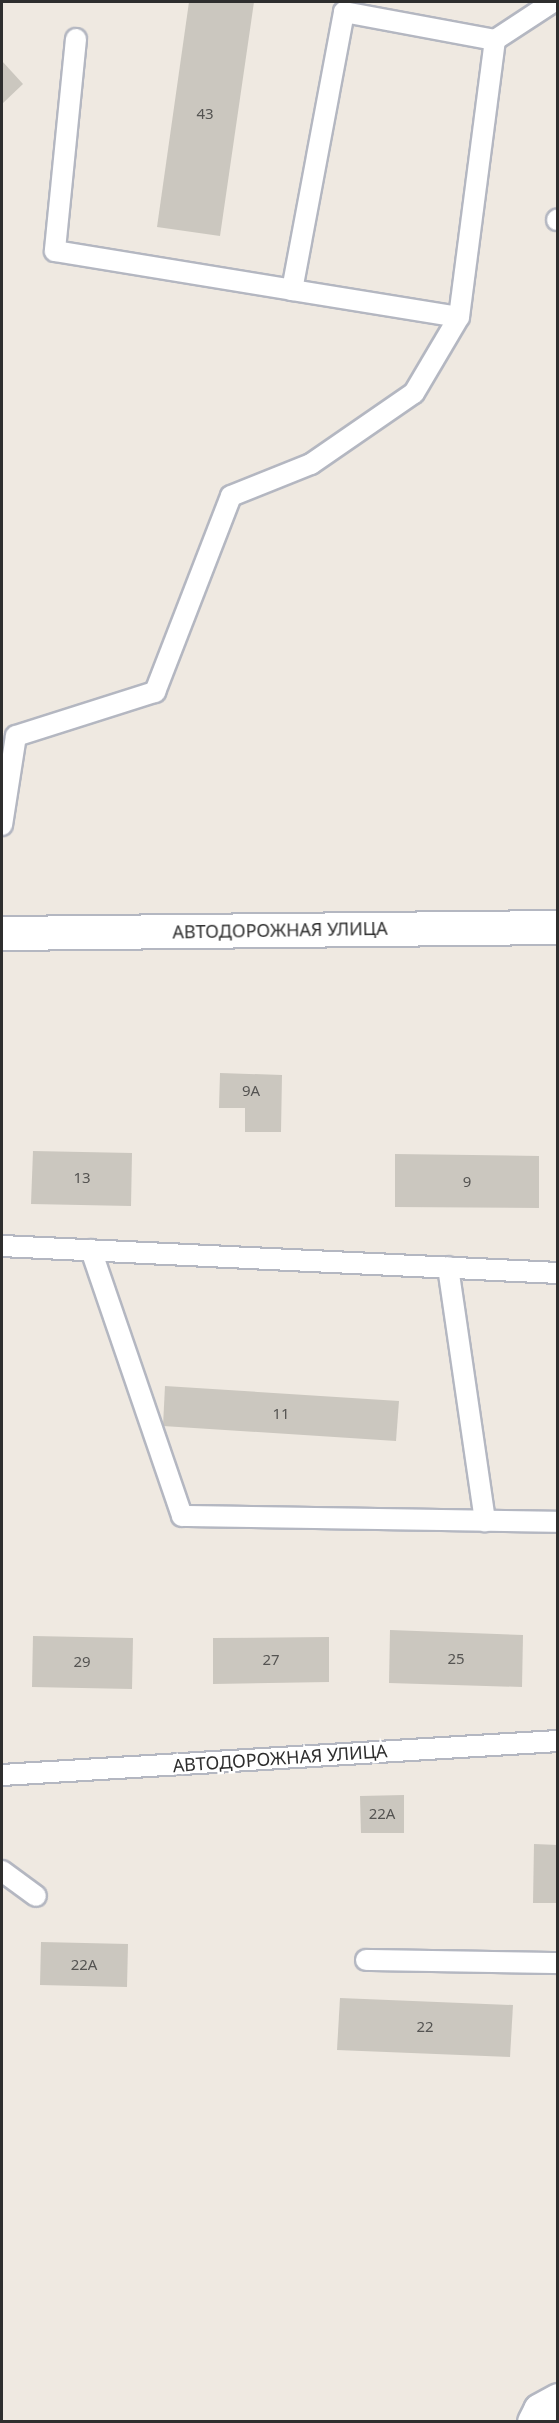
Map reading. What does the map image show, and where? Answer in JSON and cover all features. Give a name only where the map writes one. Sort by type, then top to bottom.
[{"type":"main road","name":"АВТОДОРОЖНАЯ УЛИЦА","points":[[2,933],[558,927]]},
{"type":"main road","points":[[534,2421],[540,2410],[558,2400]]},
{"type":"lane","points":[[292,290],[344,12],[495,40],[553,2]]},
{"type":"lane","points":[[76,39],[55,251],[459,317]]},
{"type":"lane","points":[[2,825],[16,736],[156,692],[231,496],[311,464],[414,393],[459,317],[495,40]]},
{"type":"lane","points":[[2,1246],[558,1273]]},
{"type":"lane","points":[[91,1250],[182,1516],[558,1522]]},
{"type":"lane","points":[[448,1268],[484,1521]]},
{"type":"lane","name":"АВТОДОРОЖНАЯ УЛИЦА","points":[[2,1775],[558,1741]]},
{"type":"lane","points":[[2,1871],[36,1896]]},
{"type":"lane","points":[[366,1960],[558,1963]]},
{"type":"building","points":[[189,2],[254,2],[220,236],[157,227]]},
{"type":"building","points":[[2,61],[23,84],[2,104]]},
{"type":"building","points":[[220,1073],[282,1075],[281,1132],[245,1132],[245,1108],[219,1108]]},
{"type":"building","points":[[33,1151],[132,1153],[131,1206],[31,1204]]},
{"type":"building","points":[[395,1154],[539,1156],[539,1208],[395,1207]]},
{"type":"building","points":[[165,1386],[399,1401],[396,1441],[163,1426]]},
{"type":"building","points":[[390,1630],[523,1635],[522,1687],[389,1683]]},
{"type":"building","points":[[33,1636],[133,1638],[132,1689],[32,1687]]},
{"type":"building","points":[[329,1637],[329,1682],[213,1684],[213,1638]]},
{"type":"building","points":[[404,1795],[404,1833],[361,1833],[360,1796]]},
{"type":"building","points":[[534,1844],[558,1845],[558,1903],[533,1903]]},
{"type":"building","points":[[41,1942],[128,1944],[127,1987],[40,1985]]},
{"type":"building","points":[[340,1998],[513,2005],[510,2057],[337,2050]]}]
